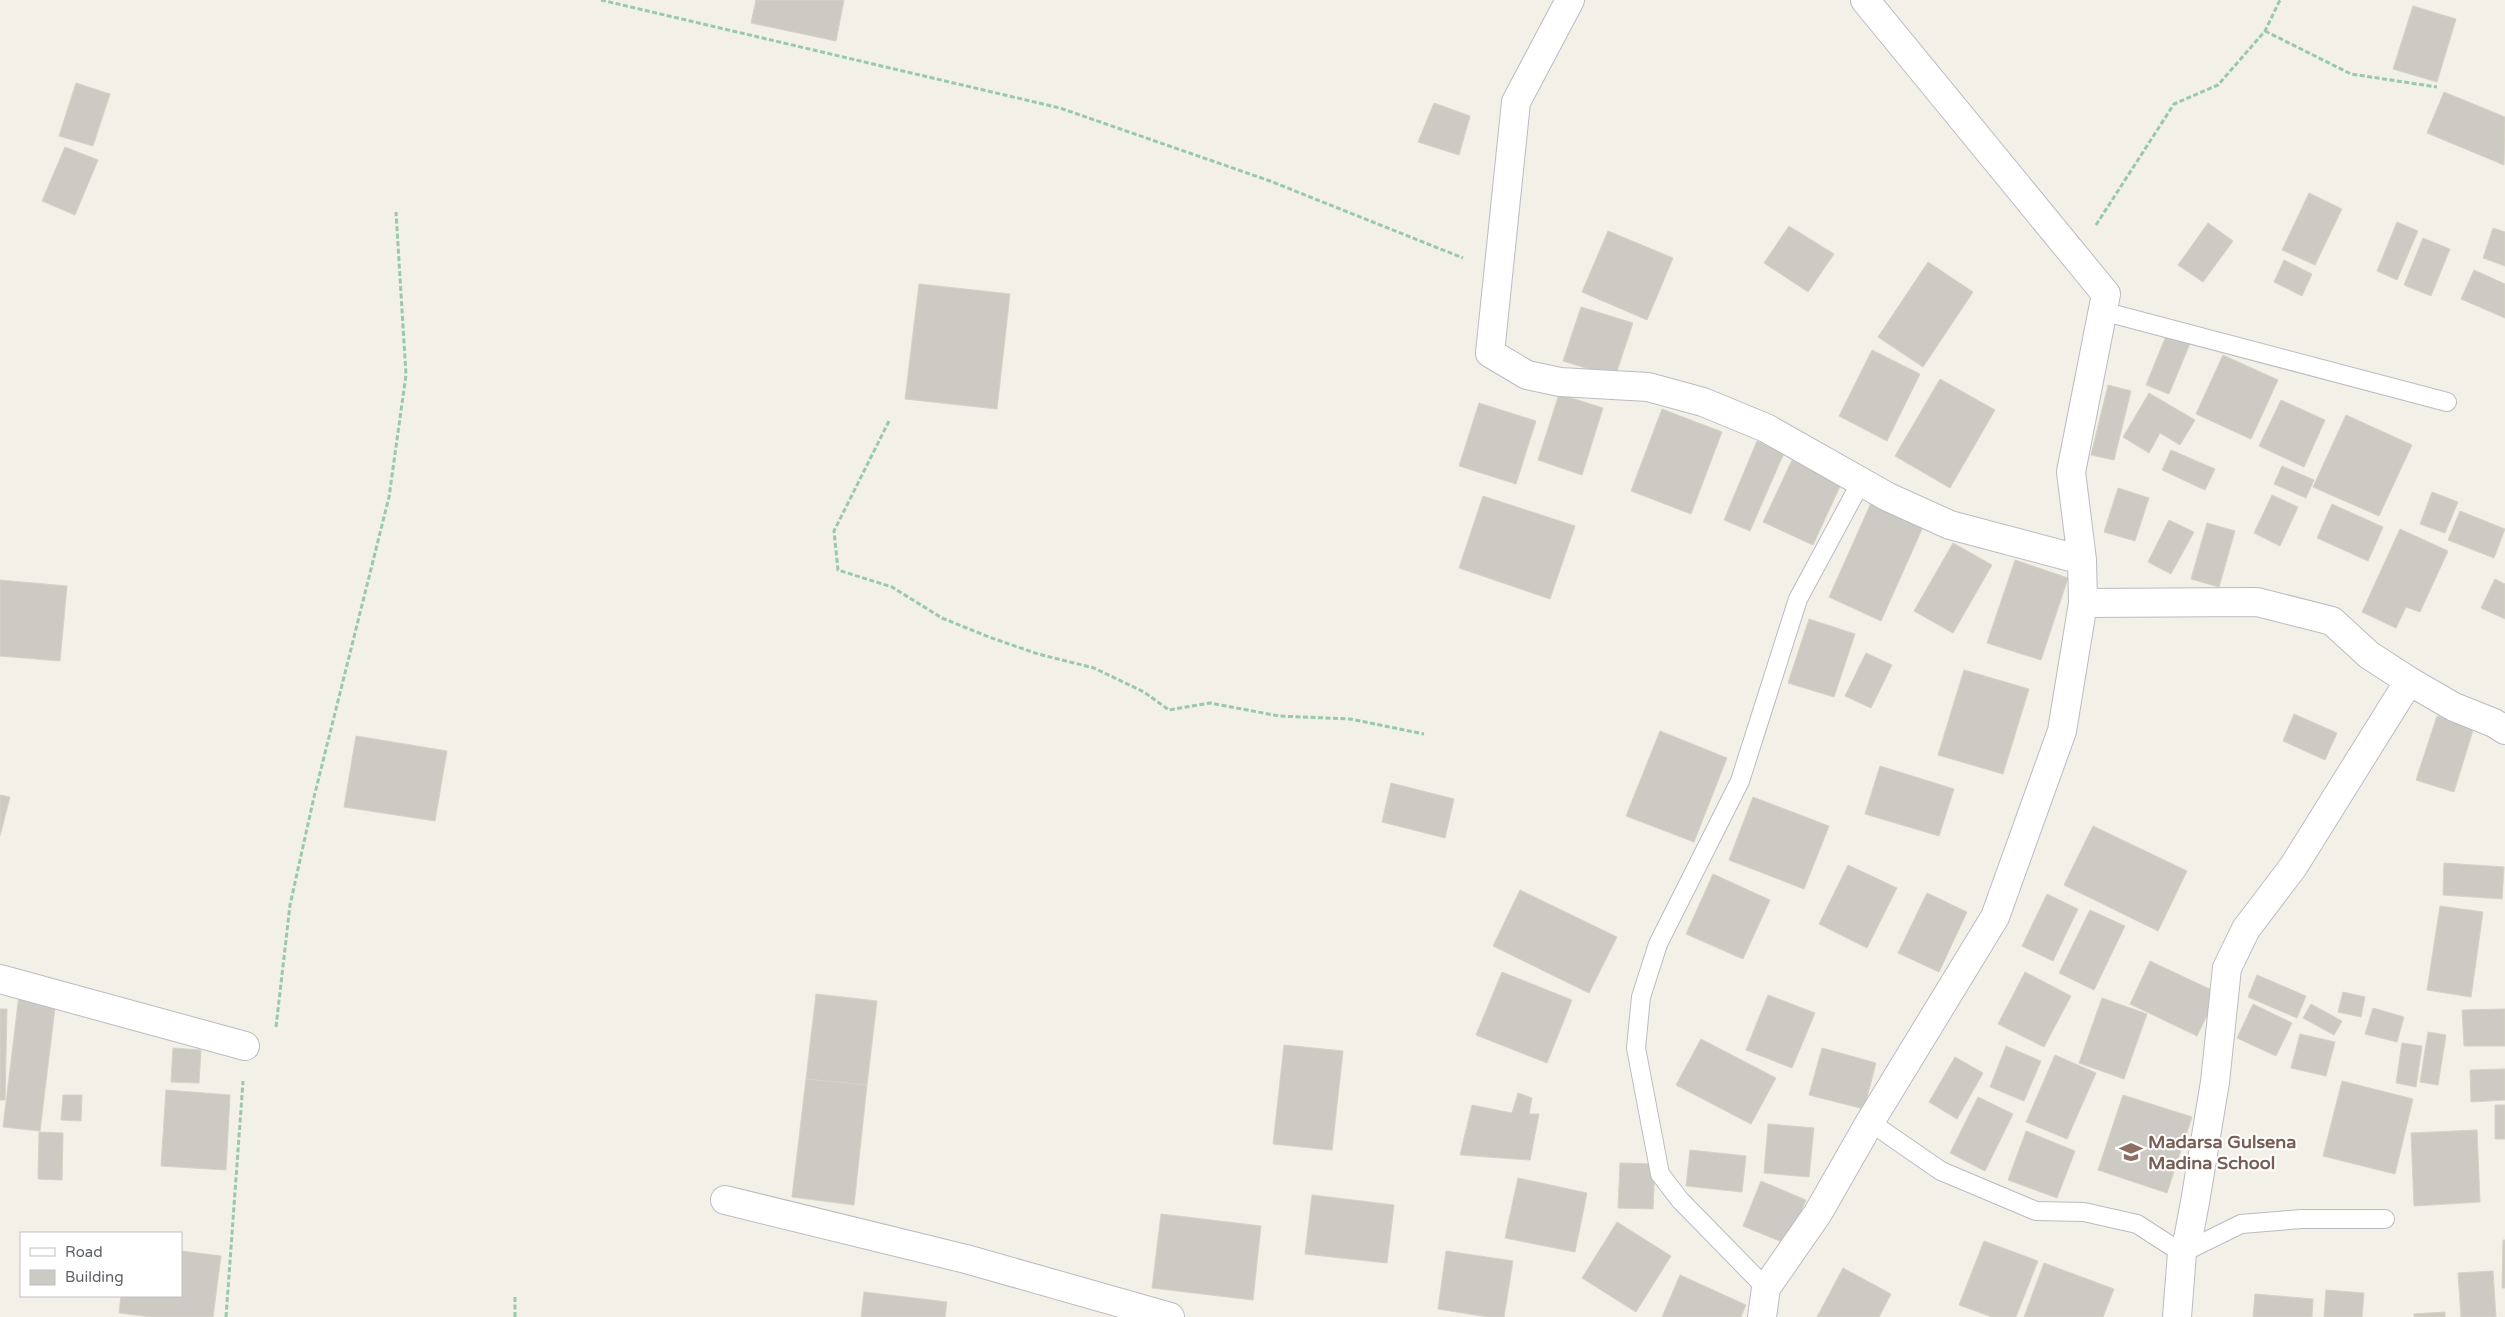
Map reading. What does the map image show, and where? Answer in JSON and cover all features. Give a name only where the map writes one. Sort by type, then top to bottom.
[{"type":"street","points":[[1570,0],[1516,102],[1490,353],[1527,375],[1560,382],[1648,387],[1703,402],[1766,428],[1888,497],[1950,525],[2082,560]]},
{"type":"street","points":[[1762,1317],[1766,1288],[1818,1213],[1870,1122],[1996,917],[2062,731],[2083,603],[2081,588],[2082,560],[2071,472],[2106,294],[1865,0]]},
{"type":"street","points":[[2083,603],[2257,602],[2332,622],[2369,655],[2409,681],[2454,707],[2505,730]]},
{"type":"street","points":[[2177,1317],[2182,1253],[2188,1238],[2195,1202],[2215,1082],[2227,968],[2246,929],[2294,867],[2409,681]]},
{"type":"street","points":[[0,979],[245,1046]]},
{"type":"street","points":[[725,1200],[966,1259],[1170,1317]]},
{"type":"lane","points":[[2102,311],[2447,402]]},
{"type":"lane","points":[[1766,1288],[1680,1200],[1660,1174],[1636,1048],[1640,1005],[1658,944],[1740,781],[1798,600],[1861,482]]},
{"type":"lane","points":[[1870,1122],[1941,1171],[2036,1211],[2084,1212],[2138,1224],[2182,1253],[2241,1224],[2302,1219],[2385,1219]]},
{"type":"path","points":[[601,0],[1060,108],[1270,181],[1498,272]]},
{"type":"path","points":[[2075,257],[2174,104],[2218,85],[2265,31],[2280,0]]},
{"type":"path","points":[[2265,31],[2352,74],[2437,87]]},
{"type":"path","points":[[226,1317],[245,1046],[276,1028],[290,905],[314,797],[389,497],[406,375],[396,212]]},
{"type":"path","points":[[889,421],[834,531],[838,570],[892,587],[942,618],[989,637],[1038,654],[1094,668],[1144,692],[1170,710],[1210,703],[1279,716],[1350,719],[1424,734]]},
{"type":"path","points":[[515,1297],[515,1317]]},
{"type":"building","points":[[756,0],[844,0],[836,41],[751,23]]},
{"type":"building","points":[[2413,6],[2456,19],[2437,82],[2393,69]]},
{"type":"building","points":[[76,83],[110,94],[93,146],[59,136]]},
{"type":"building","points":[[2444,92],[2505,117],[2504,165],[2427,133]]},
{"type":"building","points":[[1434,103],[1470,116],[1459,155],[1418,142]]},
{"type":"building","points":[[65,147],[98,160],[75,215],[42,201]]},
{"type":"building","points":[[2309,193],[2342,209],[2315,265],[2282,250]]},
{"type":"building","points":[[2397,222],[2418,231],[2397,280],[2377,271]]},
{"type":"building","points":[[2208,223],[2233,241],[2203,282],[2178,265]]},
{"type":"building","points":[[1789,226],[1834,254],[1808,292],[1764,263]]},
{"type":"building","points":[[2493,228],[2505,232],[2505,266],[2483,258]]},
{"type":"building","points":[[1608,231],[1673,258],[1647,320],[1582,292]]},
{"type":"building","points":[[2423,238],[2450,249],[2431,296],[2404,285]]},
{"type":"building","points":[[2284,260],[2312,274],[2302,296],[2274,282]]},
{"type":"building","points":[[1928,262],[1973,292],[1923,367],[1878,337]]},
{"type":"building","points":[[2474,270],[2505,284],[2505,318],[2461,299]]},
{"type":"building","points":[[919,284],[1010,294],[997,409],[905,399]]},
{"type":"building","points":[[1581,307],[1633,323],[1615,377],[1563,361]]},
{"type":"building","points":[[2168,331],[2191,341],[2169,394],[2146,385]]},
{"type":"building","points":[[1872,350],[1920,374],[1887,441],[1839,416]]},
{"type":"building","points":[[2223,355],[2278,380],[2251,439],[2196,414]]},
{"type":"building","points":[[1940,379],[1995,410],[1950,488],[1895,456]]},
{"type":"building","points":[[2108,385],[2131,391],[2114,460],[2091,455]]},
{"type":"building","points":[[2149,393],[2195,420],[2180,445],[2160,433],[2149,453],[2123,437]]},
{"type":"building","points":[[1559,394],[1603,408],[1582,475],[1538,460]]},
{"type":"building","points":[[2281,400],[2325,420],[2304,467],[2259,446]]},
{"type":"building","points":[[1479,403],[1536,421],[1516,484],[1459,466]]},
{"type":"building","points":[[1662,409],[1722,432],[1691,514],[1631,491]]},
{"type":"building","points":[[2346,415],[2412,445],[2379,516],[2313,487]]},
{"type":"building","points":[[1757,441],[1784,453],[1750,531],[1724,520]]},
{"type":"building","points":[[2171,450],[2215,469],[2205,490],[2162,470]]},
{"type":"building","points":[[1792,460],[1842,482],[1813,545],[1763,522]]},
{"type":"building","points":[[2282,466],[2314,480],[2306,498],[2274,484]]},
{"type":"building","points":[[2118,488],[2149,498],[2135,541],[2104,532]]},
{"type":"building","points":[[2432,492],[2458,502],[2445,533],[2420,524]]},
{"type":"building","points":[[2272,495],[2298,507],[2280,546],[2254,533]]},
{"type":"building","points":[[1483,496],[1575,526],[1550,599],[1459,568]]},
{"type":"building","points":[[1871,503],[1923,527],[1881,621],[1829,597]]},
{"type":"building","points":[[2332,504],[2383,527],[2368,561],[2317,538]]},
{"type":"building","points":[[2460,511],[2505,529],[2494,558],[2448,540]]},
{"type":"building","points":[[2169,520],[2194,532],[2171,574],[2148,562]]},
{"type":"building","points":[[2207,523],[2235,531],[2219,587],[2191,579]]},
{"type":"building","points":[[2400,529],[2448,551],[2420,612],[2406,607],[2396,628],[2362,612]]},
{"type":"building","points":[[1953,543],[1992,565],[1953,633],[1914,611]]},
{"type":"building","points":[[2015,560],[2068,578],[2041,660],[1987,643]]},
{"type":"building","points":[[2495,579],[2505,584],[2505,619],[2481,608]]},
{"type":"building","points":[[0,580],[67,586],[60,661],[0,656]]},
{"type":"building","points":[[1809,619],[1855,634],[1834,697],[1788,683]]},
{"type":"building","points":[[1866,653],[1892,665],[1871,708],[1845,696]]},
{"type":"building","points":[[1964,670],[2029,689],[2003,774],[1938,755]]},
{"type":"building","points":[[2294,714],[2337,733],[2325,760],[2283,741]]},
{"type":"building","points":[[2437,716],[2474,727],[2454,792],[2416,780]]},
{"type":"building","points":[[1660,731],[1727,758],[1694,842],[1626,816]]},
{"type":"building","points":[[356,736],[447,751],[435,821],[344,807]]},
{"type":"building","points":[[1880,766],[1954,789],[1939,836],[1865,814]]},
{"type":"building","points":[[1391,783],[1454,799],[1445,838],[1382,822]]},
{"type":"building","points":[[0,795],[10,797],[0,836]]},
{"type":"building","points":[[1753,797],[1829,826],[1804,889],[1729,860]]},
{"type":"building","points":[[2093,826],[2187,871],[2158,931],[2064,885]]},
{"type":"building","points":[[2444,863],[2504,867],[2502,899],[2443,895]]},
{"type":"building","points":[[1848,865],[1897,888],[1867,948],[1819,924]]},
{"type":"building","points":[[1713,874],[1770,900],[1743,959],[1686,934]]},
{"type":"building","points":[[1520,890],[1617,937],[1589,993],[1493,946]]},
{"type":"building","points":[[1927,893],[1967,912],[1939,972],[1898,953]]},
{"type":"building","points":[[2047,894],[2078,909],[2053,961],[2022,946]]},
{"type":"building","points":[[2440,906],[2483,912],[2471,997],[2427,990]]},
{"type":"building","points":[[2090,910],[2125,926],[2094,990],[2059,973]]},
{"type":"building","points":[[2150,961],[2218,993],[2197,1036],[2130,1004]]},
{"type":"building","points":[[1502,972],[1572,1000],[1547,1063],[1476,1035]]},
{"type":"building","points":[[2025,972],[2071,996],[2044,1047],[1998,1024]]},
{"type":"building","points":[[2257,975],[2306,996],[2297,1018],[2248,997]]},
{"type":"building","points":[[2343,992],[2365,997],[2361,1017],[2338,1012]]},
{"type":"building","points":[[816,994],[877,1001],[867,1085],[806,1079]]},
{"type":"building","points":[[19,995],[56,1000],[40,1131],[3,1127]]},
{"type":"building","points":[[1768,995],[1815,1013],[1792,1068],[1746,1050]]},
{"type":"building","points":[[2102,998],[2147,1014],[2124,1079],[2079,1063]]},
{"type":"building","points":[[2253,1004],[2292,1023],[2276,1056],[2237,1038]]},
{"type":"building","points":[[2311,1004],[2342,1021],[2334,1035],[2303,1018]]},
{"type":"building","points":[[2373,1008],[2404,1017],[2397,1042],[2365,1034]]},
{"type":"building","points":[[0,1009],[7,1009],[5,1100],[0,1100]]},
{"type":"building","points":[[2505,1009],[2505,1046],[2464,1046],[2462,1010]]},
{"type":"building","points":[[2428,1032],[2446,1035],[2438,1085],[2420,1082]]},
{"type":"building","points":[[2300,1034],[2335,1042],[2326,1076],[2291,1068]]},
{"type":"building","points":[[1701,1039],[1776,1078],[1751,1124],[1676,1085]]},
{"type":"building","points":[[2402,1043],[2422,1046],[2416,1087],[2396,1083]]},
{"type":"building","points":[[1284,1045],[1343,1051],[1332,1150],[1273,1144]]},
{"type":"building","points":[[2006,1046],[2041,1061],[2024,1101],[1990,1087]]},
{"type":"building","points":[[173,1048],[201,1050],[199,1083],[171,1082]]},
{"type":"building","points":[[1822,1048],[1876,1063],[1864,1109],[1809,1095]]},
{"type":"building","points":[[2055,1055],[2096,1073],[2067,1139],[2026,1122]]},
{"type":"building","points":[[1955,1057],[1983,1073],[1957,1119],[1929,1102]]},
{"type":"building","points":[[2505,1069],[2505,1100],[2471,1102],[2470,1070]]},
{"type":"building","points":[[806,1079],[867,1085],[854,1205],[792,1197]]},
{"type":"building","points":[[2342,1081],[2413,1099],[2395,1174],[2323,1156]]},
{"type":"building","points":[[166,1090],[230,1095],[226,1170],[161,1166]]},
{"type":"building","points":[[1518,1093],[1532,1098],[1529,1114],[1539,1114],[1530,1160],[1460,1155],[1472,1105],[1512,1113]]},
{"type":"building","points":[[63,1095],[82,1095],[81,1121],[61,1120]]},
{"type":"building","points":[[2123,1095],[2192,1117],[2167,1193],[2098,1170]]},
{"type":"building","points":[[1978,1097],[2013,1114],[1985,1171],[1950,1153]]},
{"type":"building","points":[[2495,1105],[2505,1105],[2505,1139],[2495,1139]]},
{"type":"building","points":[[1768,1124],[1814,1128],[1809,1177],[1764,1173]]},
{"type":"building","points":[[2477,1130],[2480,1202],[2414,1206],[2411,1133]]},
{"type":"building","points":[[2026,1131],[2075,1151],[2057,1198],[2008,1180]]},
{"type":"building","points":[[39,1132],[63,1133],[62,1180],[38,1179]]},
{"type":"building","points":[[1690,1150],[1746,1156],[1742,1192],[1686,1186]]},
{"type":"building","points":[[1620,1163],[1655,1164],[1653,1209],[1618,1208]]},
{"type":"building","points":[[1518,1178],[1587,1193],[1575,1252],[1505,1238]]},
{"type":"building","points":[[1761,1181],[1806,1200],[1787,1244],[1743,1226]]},
{"type":"building","points":[[1312,1195],[1394,1205],[1387,1263],[1305,1254]]},
{"type":"building","points":[[1161,1214],[1261,1226],[1253,1300],[1152,1288]]},
{"type":"building","points":[[1617,1222],[1671,1256],[1636,1312],[1582,1278]]},
{"type":"building","points":[[2503,1240],[2505,1240],[2505,1288],[2502,1288]]},
{"type":"building","points":[[1984,1241],[2038,1261],[2016,1317],[1992,1317],[1959,1305]]},
{"type":"building","points":[[182,1251],[221,1256],[213,1317],[152,1317],[119,1313],[121,1297],[182,1297]]},
{"type":"building","points":[[1446,1251],[1513,1261],[1504,1317],[1488,1317],[1438,1309]]},
{"type":"building","points":[[2044,1263],[2114,1289],[2103,1317],[2024,1317]]},
{"type":"building","points":[[1843,1268],[1891,1294],[1879,1317],[1817,1317]]},
{"type":"building","points":[[2493,1271],[2496,1317],[2461,1317],[2458,1273]]},
{"type":"building","points":[[1680,1275],[1746,1305],[1741,1317],[1662,1317]]},
{"type":"building","points":[[2326,1290],[2364,1293],[2362,1317],[2324,1317]]},
{"type":"building","points":[[864,1292],[947,1302],[945,1317],[861,1317]]},
{"type":"building","points":[[2255,1294],[2313,1299],[2312,1317],[2253,1317]]},
{"type":"building","points":[[2445,1312],[2445,1317],[2414,1317],[2414,1314]]},
{"type":"place","name":"Madarsa Gulsena Madina School","points":[[2131,1152]]}]
